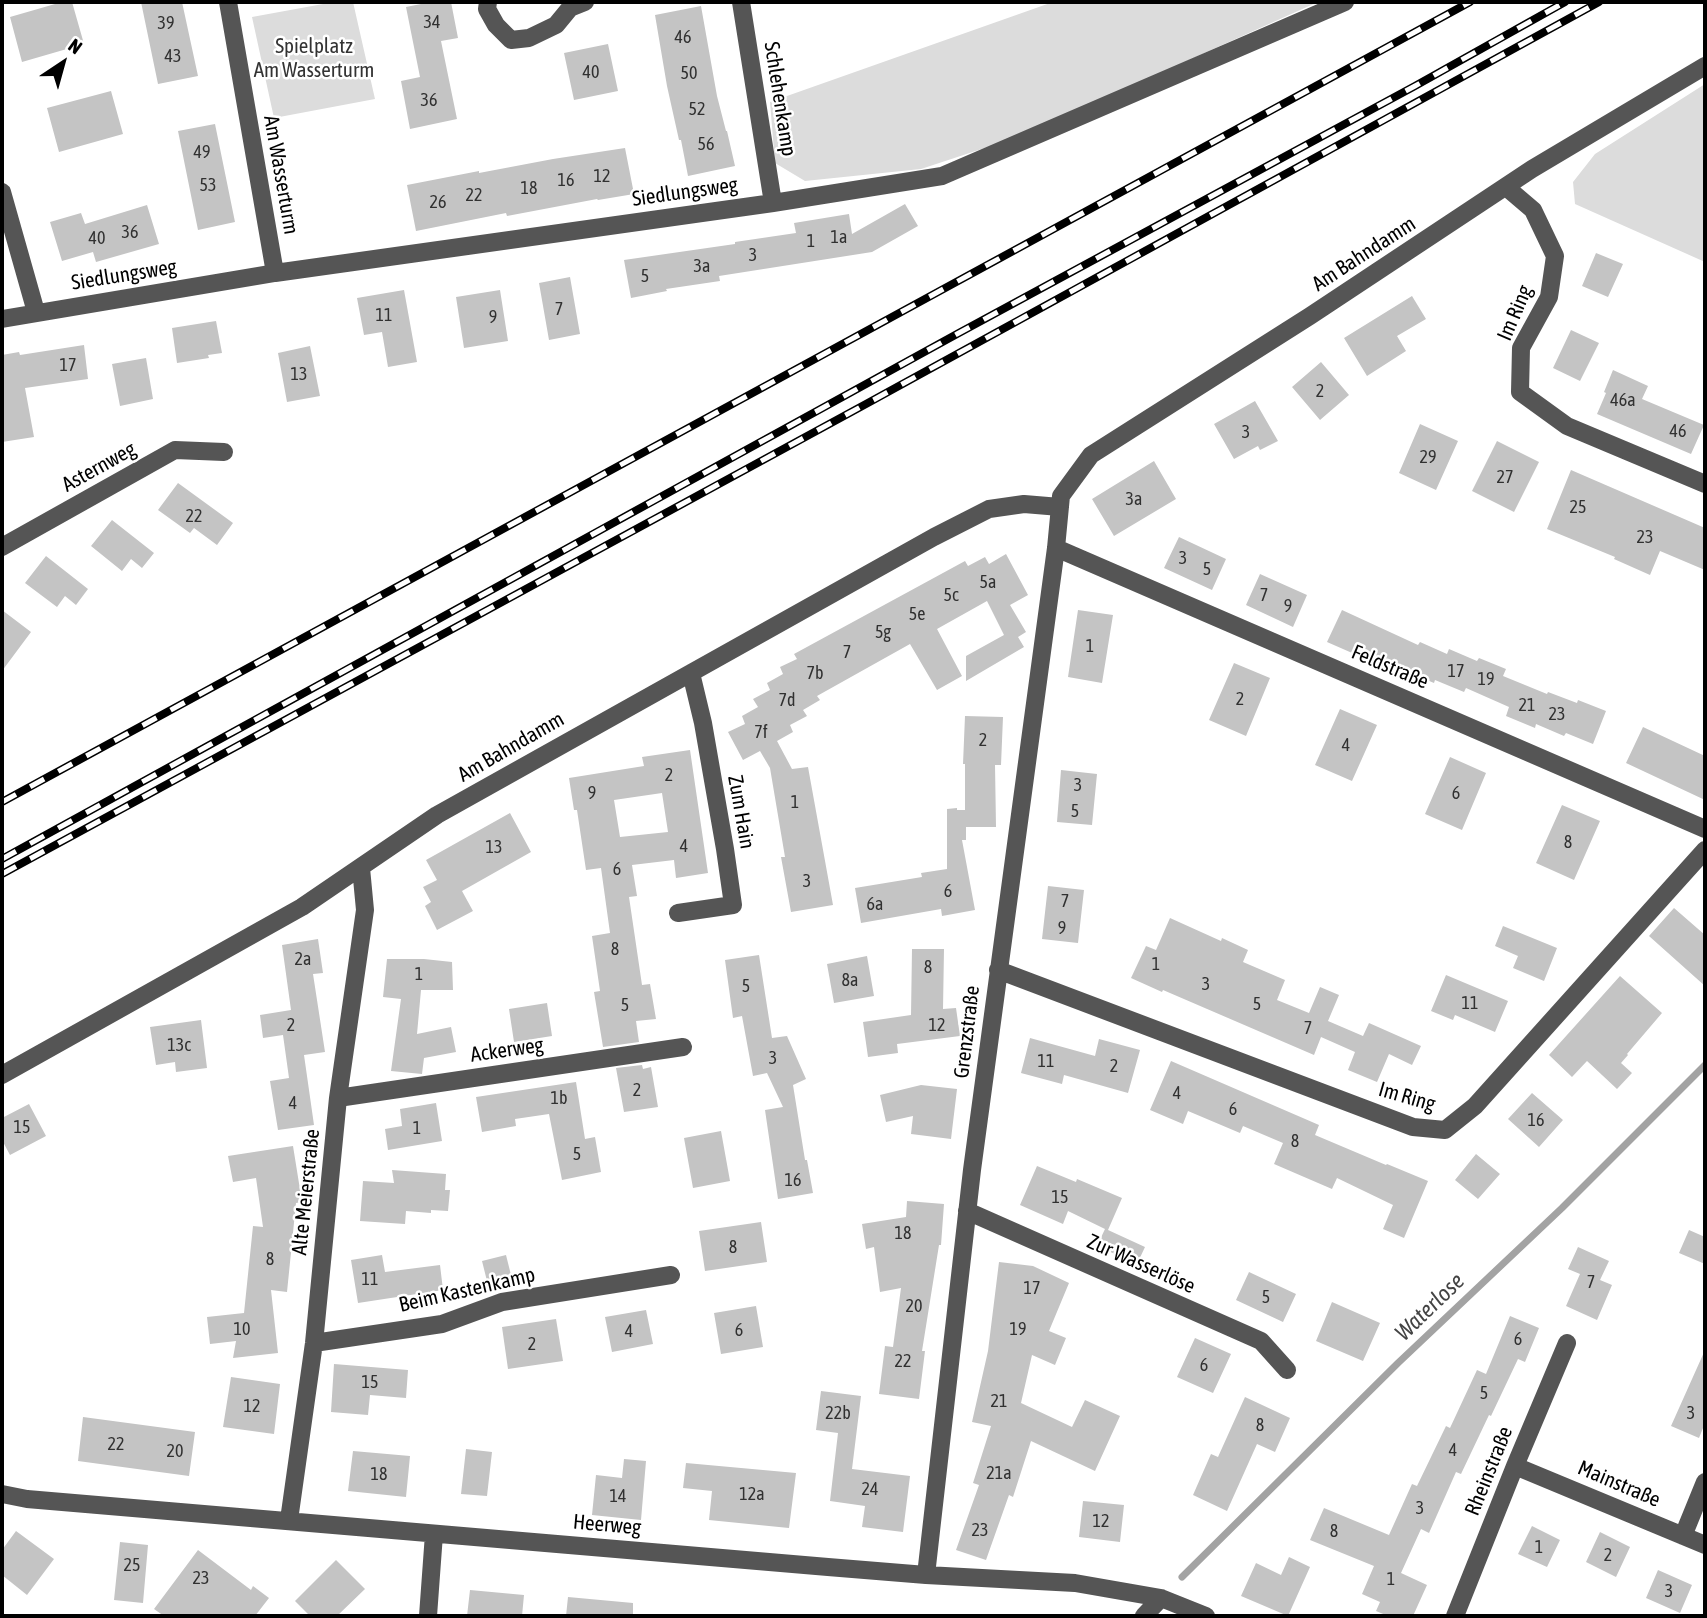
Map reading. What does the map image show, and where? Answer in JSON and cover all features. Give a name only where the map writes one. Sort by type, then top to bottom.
[{"type":"street","name":"Am Wasserturm","points":[[228,2],[275,272]]},
{"type":"street","points":[[488,2],[487,9],[496,25],[511,40],[529,38],[556,25],[573,4]]},
{"type":"street","name":"Schlehenkamp","points":[[741,2],[773,203]]},
{"type":"street","name":"Siedlungsweg","points":[[2,319],[275,272],[773,203],[942,176],[1345,2]]},
{"type":"street","name":"Am Bahndamm","points":[[2,1075],[302,907],[437,815],[934,537],[989,509],[1061,502],[1091,455],[1310,316],[1532,169],[1705,66]]},
{"type":"street","name":"Im Ring","points":[[1506,187],[1533,210],[1555,256],[1549,297],[1521,348],[1520,392],[1567,426],[1705,484]]},
{"type":"street","points":[[2,192],[36,312]]},
{"type":"street","name":"Asternweg","points":[[2,547],[175,450],[224,452]]},
{"type":"street","name":"Grenzstraße","points":[[926,1575],[967,1211],[1061,502]]},
{"type":"street","name":"Feldstraße","points":[[1056,548],[1705,828]]},
{"type":"street","name":"Zum Hain","points":[[678,913],[733,905],[703,723],[691,673]]},
{"type":"street","name":"Im Ring","points":[[998,970],[1413,1127],[1445,1130],[1475,1105],[1705,850]]},
{"type":"street","name":"Alte Meierstraße","points":[[289,1520],[314,1343],[338,1098],[365,910],[361,868]]},
{"type":"street","name":"Ackerweg","points":[[338,1098],[683,1047]]},
{"type":"street","name":"Zur Wasserlöse","points":[[967,1211],[1261,1341],[1287,1370]]},
{"type":"street","name":"Beim Kastenkamp","points":[[314,1343],[442,1324],[502,1302],[671,1275]]},
{"type":"street","name":"Rheinstraße","points":[[1455,1616],[1567,1343]]},
{"type":"street","name":"Mainstraße","points":[[1515,1466],[1705,1545]]},
{"type":"street","points":[[1683,1536],[1705,1482]]},
{"type":"street","name":"Heerweg","points":[[2,1494],[27,1499],[926,1575],[1075,1583],[1161,1598],[1206,1616]]},
{"type":"street","points":[[428,1616],[435,1534]]},
{"type":"street","points":[[1144,1616],[1161,1598]]},
{"type":"green space","name":"Spielplatz Am Wasserturm","points":[[334,2],[353,2],[375,99],[274,118],[252,17]]},
{"type":"green space","points":[[1053,2],[1318,2],[1015,138],[921,169],[805,181],[775,163],[770,102]]},
{"type":"green space","points":[[1705,84],[1705,262],[1575,204],[1573,182],[1595,154]]},
{"type":"building","points":[[62,2],[72,2],[84,44],[22,62],[10,17]]},
{"type":"building","points":[[141,2],[182,2],[198,76],[158,84]]},
{"type":"building","points":[[431,2],[451,2],[458,38],[441,41],[457,119],[410,129],[401,81],[420,77],[406,7]]},
{"type":"building","points":[[701,6],[717,96],[735,166],[688,176],[667,86],[655,15]]},
{"type":"building","points":[[608,44],[618,91],[574,100],[564,53]]},
{"type":"building","points":[[111,91],[123,134],[59,152],[47,108]]},
{"type":"building","points":[[215,124],[235,222],[198,230],[178,131]]},
{"type":"building","points":[[625,148],[634,194],[507,216],[506,213],[416,231],[407,185]]},
{"type":"building","points":[[905,204],[918,226],[872,252],[719,276],[720,281],[666,289],[667,291],[631,298],[624,260],[796,233],[794,223],[849,214],[852,234]]},
{"type":"building","points":[[147,205],[159,244],[96,262],[93,252],[62,261],[50,222],[81,213],[85,224]]},
{"type":"building","points":[[1596,253],[1623,264],[1608,297],[1582,286]]},
{"type":"building","points":[[570,277],[580,334],[549,340],[539,283]]},
{"type":"building","points":[[404,290],[417,362],[388,367],[382,332],[364,335],[357,298]]},
{"type":"building","points":[[500,290],[508,341],[464,348],[456,297]]},
{"type":"building","points":[[1412,296],[1426,319],[1397,336],[1406,351],[1367,376],[1344,338]]},
{"type":"building","points":[[216,321],[222,353],[177,363],[172,328]]},
{"type":"building","points":[[1571,330],[1599,343],[1580,381],[1553,368]]},
{"type":"building","points":[[84,345],[88,379],[25,388],[34,437],[2,442],[2,355],[19,352],[20,355]]},
{"type":"building","points":[[310,346],[320,396],[287,402],[278,353]]},
{"type":"building","points":[[146,358],[153,399],[120,406],[112,364]]},
{"type":"building","points":[[1321,362],[1349,395],[1320,420],[1292,387]]},
{"type":"building","points":[[1613,370],[1648,386],[1642,399],[1704,425],[1691,454],[1597,414]]},
{"type":"building","points":[[1255,401],[1278,441],[1260,450],[1258,446],[1234,459],[1214,424]]},
{"type":"building","points":[[1420,424],[1458,441],[1436,490],[1399,473]]},
{"type":"building","points":[[1497,441],[1539,462],[1514,512],[1472,491]]},
{"type":"building","points":[[1154,461],[1176,499],[1114,536],[1092,499]]},
{"type":"building","points":[[1571,470],[1705,528],[1705,570],[1660,551],[1650,575],[1614,559],[1615,557],[1547,529]]},
{"type":"building","points":[[178,483],[233,523],[217,545],[194,528],[190,533],[158,510]]},
{"type":"building","points":[[112,520],[154,553],[142,568],[131,559],[122,571],[91,546]]},
{"type":"building","points":[[1179,537],[1226,559],[1212,590],[1164,568]]},
{"type":"building","points":[[1006,554],[1028,595],[1010,605],[1026,632],[1018,637],[1024,647],[966,681],[966,656],[1004,635],[987,601],[937,629],[962,676],[937,690],[910,644],[817,696],[820,700],[803,710],[807,716],[790,725],[793,732],[777,741],[792,769],[808,767],[833,905],[791,912],[770,768],[760,751],[743,760],[728,732],[745,724],[742,716],[758,707],[753,699],[770,690],[767,683],[783,674],[780,667],[797,659],[794,654],[965,561],[968,566],[985,557],[989,564]]},
{"type":"building","points":[[46,556],[88,589],[76,605],[65,596],[57,607],[25,583]]},
{"type":"building","points":[[1260,574],[1307,595],[1293,627],[1246,605]]},
{"type":"building","points":[[2,610],[31,632],[2,671]]},
{"type":"building","points":[[1078,610],[1113,615],[1102,683],[1068,677]]},
{"type":"building","points":[[1342,610],[1418,645],[1420,642],[1447,654],[1449,649],[1477,661],[1479,658],[1506,669],[1503,676],[1547,694],[1548,692],[1577,703],[1578,700],[1606,711],[1593,744],[1536,724],[1535,728],[1506,716],[1509,707],[1466,688],[1464,692],[1435,680],[1434,683],[1377,659],[1375,663],[1327,642]]},
{"type":"building","points":[[1234,663],[1270,678],[1246,736],[1209,720]]},
{"type":"building","points":[[1340,709],[1377,725],[1352,781],[1315,765]]},
{"type":"building","points":[[965,716],[1003,717],[1001,765],[995,765],[996,827],[966,827],[966,840],[962,840],[975,910],[942,916],[941,909],[861,923],[855,888],[922,877],[921,873],[947,869],[947,809],[965,810]]},
{"type":"building","points":[[1643,727],[1705,756],[1705,800],[1626,763]]},
{"type":"building","points":[[690,750],[708,873],[676,878],[674,860],[632,865],[637,896],[629,897],[642,985],[650,984],[656,1019],[636,1021],[639,1042],[603,1047],[594,992],[600,991],[592,936],[610,933],[601,868],[586,870],[569,778],[644,766],[642,757]],"holes":[[[662,793],[668,832],[620,837],[614,800]]]},
{"type":"building","points":[[1450,757],[1486,773],[1462,830],[1425,814]]},
{"type":"building","points":[[1061,770],[1097,774],[1092,825],[1057,822]]},
{"type":"building","points":[[1562,805],[1600,821],[1574,880],[1536,863]]},
{"type":"building","points":[[510,813],[531,852],[462,891],[473,911],[437,930],[425,906],[431,902],[423,887],[437,880],[426,860]]},
{"type":"building","points":[[1048,886],[1084,890],[1078,943],[1042,939]]},
{"type":"building","points":[[1674,908],[1705,935],[1705,986],[1649,936]]},
{"type":"building","points":[[1170,918],[1248,950],[1243,962],[1285,980],[1277,1000],[1309,1013],[1320,987],[1339,995],[1328,1021],[1363,1036],[1369,1023],[1421,1046],[1412,1065],[1389,1054],[1377,1082],[1348,1070],[1355,1052],[1321,1037],[1314,1055],[1131,978],[1146,946],[1156,950]]},
{"type":"building","points":[[1503,926],[1557,948],[1544,981],[1513,968],[1518,956],[1495,946]]},
{"type":"building","points":[[318,939],[323,973],[313,974],[325,1052],[304,1055],[314,1125],[278,1130],[270,1081],[289,1078],[283,1035],[263,1038],[260,1015],[291,1010],[282,945]]},
{"type":"building","points":[[912,949],[944,949],[943,1009],[956,1008],[960,1036],[897,1044],[898,1053],[868,1057],[863,1022],[911,1015]]},
{"type":"building","points":[[759,955],[772,1038],[787,1036],[806,1079],[793,1085],[813,1193],[778,1199],[765,1110],[783,1107],[767,1073],[753,1076],[742,1016],[733,1018],[725,960]]},
{"type":"building","points":[[867,956],[874,996],[834,1003],[827,964]]},
{"type":"building","points":[[387,959],[452,962],[453,990],[421,990],[417,1034],[451,1027],[456,1052],[424,1058],[422,1074],[391,1071],[401,999],[383,997]]},
{"type":"building","points":[[1446,975],[1508,1001],[1495,1032],[1455,1015],[1453,1020],[1431,1011]]},
{"type":"building","points":[[1620,976],[1662,1013],[1621,1063],[1632,1073],[1617,1089],[1587,1061],[1572,1077],[1549,1055]]},
{"type":"building","points":[[547,1003],[552,1036],[514,1042],[509,1009]]},
{"type":"building","points":[[201,1020],[207,1068],[176,1072],[175,1062],[156,1065],[150,1027]]},
{"type":"building","points":[[1030,1038],[1095,1056],[1099,1039],[1140,1050],[1128,1093],[1064,1075],[1062,1084],[1021,1073]]},
{"type":"building","points":[[1171,1061],[1319,1125],[1315,1135],[1428,1181],[1404,1238],[1383,1229],[1393,1205],[1337,1178],[1332,1189],[1274,1164],[1283,1143],[1243,1126],[1240,1133],[1188,1111],[1183,1124],[1150,1110]]},
{"type":"building","points":[[642,1065],[643,1069],[651,1067],[658,1107],[624,1112],[616,1068]]},
{"type":"building","points":[[576,1082],[585,1139],[595,1137],[601,1172],[562,1180],[549,1114],[515,1119],[516,1126],[482,1132],[476,1097]]},
{"type":"building","points":[[921,1085],[957,1089],[951,1139],[911,1134],[913,1116],[886,1122],[880,1095]]},
{"type":"building","points":[[1532,1093],[1563,1120],[1539,1147],[1508,1119]]},
{"type":"building","points":[[436,1103],[442,1141],[388,1150],[385,1129],[402,1126],[400,1109]]},
{"type":"building","points":[[29,1104],[46,1136],[10,1155],[2,1140],[2,1118]]},
{"type":"building","points":[[721,1131],[730,1181],[693,1188],[684,1138]]},
{"type":"building","points":[[293,1146],[302,1202],[296,1203],[287,1292],[271,1290],[278,1353],[233,1358],[236,1341],[210,1344],[207,1317],[244,1313],[253,1226],[263,1227],[256,1178],[233,1182],[228,1156]]},
{"type":"building","points":[[1476,1154],[1500,1174],[1478,1199],[1455,1180]]},
{"type":"building","points":[[1037,1166],[1122,1198],[1108,1230],[1145,1247],[1137,1264],[1097,1246],[1105,1229],[1068,1211],[1063,1224],[1020,1205]]},
{"type":"building","points":[[392,1170],[446,1174],[445,1190],[450,1190],[448,1211],[406,1211],[405,1224],[360,1221],[363,1181],[394,1183]]},
{"type":"building","points":[[907,1201],[944,1204],[941,1245],[922,1351],[925,1351],[919,1399],[879,1394],[885,1346],[893,1347],[901,1288],[880,1292],[874,1247],[866,1249],[862,1224],[906,1217]]},
{"type":"building","points":[[761,1222],[767,1262],[705,1271],[699,1231]]},
{"type":"building","points":[[1689,1230],[1705,1237],[1705,1264],[1679,1253]]},
{"type":"building","points":[[1578,1247],[1609,1261],[1600,1280],[1612,1285],[1597,1320],[1566,1306],[1580,1274],[1568,1269]]},
{"type":"building","points":[[382,1255],[385,1272],[440,1265],[443,1290],[358,1303],[351,1260]]},
{"type":"building","points":[[506,1255],[511,1275],[487,1281],[482,1261]]},
{"type":"building","points":[[999,1262],[1033,1266],[1069,1283],[1049,1331],[1066,1338],[1055,1365],[1032,1355],[1021,1403],[1072,1427],[1085,1400],[1120,1416],[1095,1471],[1031,1441],[1013,1497],[1009,1495],[986,1560],[956,1550],[979,1485],[973,1483],[991,1426],[972,1422],[988,1351]]},
{"type":"building","points":[[1249,1272],[1296,1294],[1283,1322],[1236,1300]]},
{"type":"building","points":[[1332,1302],[1380,1323],[1363,1361],[1316,1341]]},
{"type":"building","points":[[756,1306],[763,1347],[721,1354],[714,1313]]},
{"type":"building","points":[[646,1310],[653,1344],[612,1352],[605,1317]]},
{"type":"building","points":[[1510,1316],[1539,1328],[1525,1362],[1518,1359],[1461,1474],[1456,1472],[1429,1533],[1421,1529],[1401,1573],[1427,1585],[1413,1616],[1388,1616],[1376,1611],[1380,1602],[1362,1594],[1374,1566],[1310,1540],[1324,1508],[1389,1535],[1412,1484],[1417,1486],[1446,1426],[1450,1428],[1477,1370],[1486,1374]]},
{"type":"building","points":[[556,1319],[563,1361],[508,1369],[502,1327]]},
{"type":"building","points":[[1195,1338],[1231,1354],[1213,1393],[1177,1377]]},
{"type":"building","points":[[1705,1350],[1705,1423],[1699,1438],[1671,1426]]},
{"type":"building","points":[[334,1364],[408,1370],[406,1398],[370,1395],[368,1415],[331,1412]]},
{"type":"building","points":[[231,1377],[280,1384],[274,1434],[223,1427]]},
{"type":"building","points":[[821,1391],[861,1396],[852,1469],[910,1476],[903,1532],[862,1527],[865,1506],[830,1501],[838,1433],[816,1430]]},
{"type":"building","points":[[1245,1397],[1290,1418],[1275,1452],[1257,1444],[1227,1511],[1193,1495],[1211,1454],[1218,1457]]},
{"type":"building","points":[[83,1417],[195,1432],[189,1476],[78,1461]]},
{"type":"building","points":[[466,1449],[492,1452],[487,1496],[461,1494]]},
{"type":"building","points":[[353,1451],[410,1456],[406,1497],[348,1491]]},
{"type":"building","points":[[624,1459],[646,1461],[641,1520],[592,1515],[596,1475],[622,1478]]},
{"type":"building","points":[[686,1463],[796,1473],[789,1528],[709,1520],[712,1491],[683,1488]]},
{"type":"building","points":[[1083,1501],[1124,1505],[1120,1542],[1079,1537]]},
{"type":"building","points":[[1532,1526],[1560,1540],[1547,1567],[1518,1554]]},
{"type":"building","points":[[16,1531],[54,1559],[27,1595],[2,1575],[2,1550]]},
{"type":"building","points":[[1600,1532],[1630,1547],[1616,1577],[1586,1562]]},
{"type":"building","points":[[120,1542],[148,1545],[143,1603],[114,1600]]},
{"type":"building","points":[[198,1550],[251,1590],[253,1586],[269,1598],[255,1616],[164,1616],[154,1609]]},
{"type":"building","points":[[1289,1557],[1310,1567],[1288,1616],[1241,1596],[1256,1563],[1281,1575]]},
{"type":"building","points":[[336,1560],[365,1589],[337,1616],[310,1616],[295,1601]]},
{"type":"building","points":[[1658,1570],[1692,1585],[1680,1613],[1646,1598]]},
{"type":"building","points":[[470,1590],[524,1595],[522,1616],[467,1616]]},
{"type":"building","points":[[568,1597],[633,1603],[633,1616],[566,1616]]},
{"type":"waterway","name":"Waterlose","points":[[1182,1577],[1398,1363],[1562,1208],[1705,1065]]},
{"type":"railway","points":[[2,802],[1470,2]]},
{"type":"railway","points":[[2,859],[1565,2]]},
{"type":"railway","points":[[2,874],[1599,2]]}]
